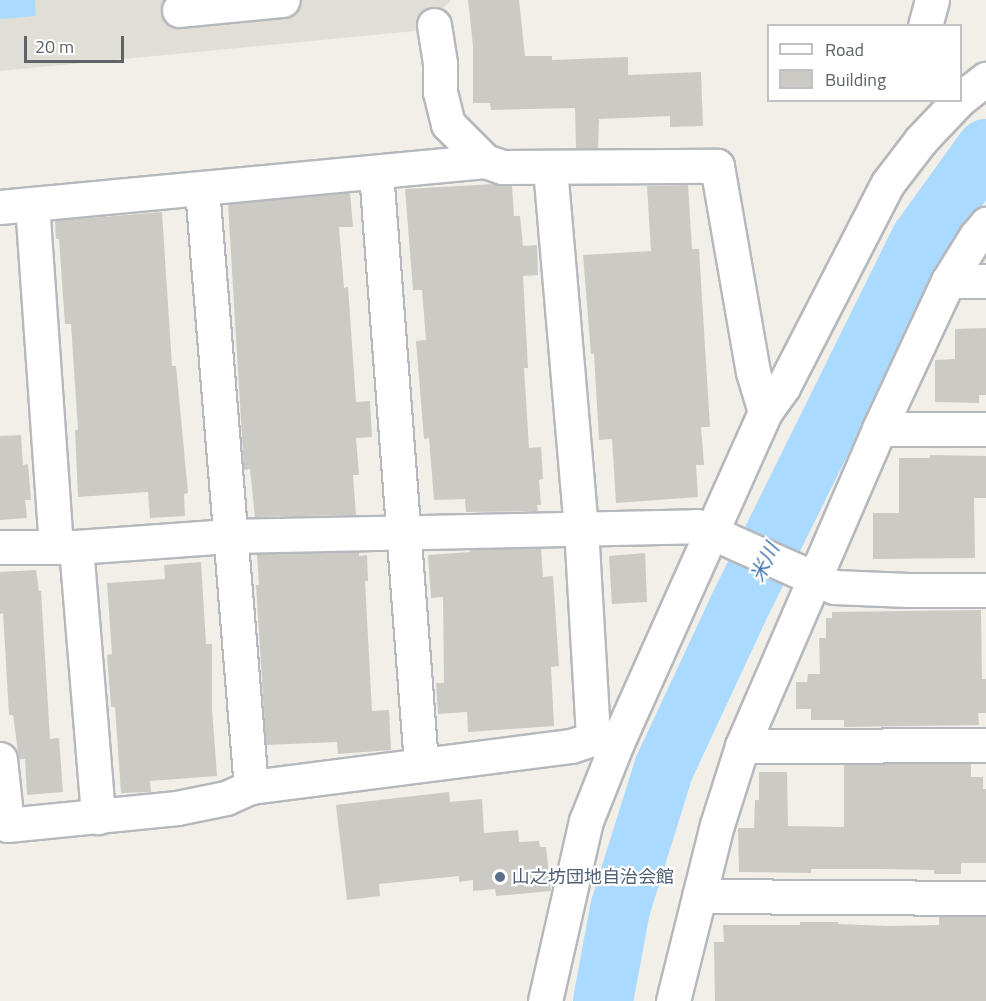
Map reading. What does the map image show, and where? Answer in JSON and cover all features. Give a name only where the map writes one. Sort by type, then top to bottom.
[{"type":"street","points":[[179,10],[283,0]]},
{"type":"street","points":[[926,24],[932,0]]},
{"type":"street","points":[[434,25],[440,64],[440,92],[448,124],[485,161]]},
{"type":"street","points":[[962,98],[986,79]]},
{"type":"street","points":[[545,1001],[605,741],[718,534],[765,412],[783,387],[888,183],[921,140],[958,102]]},
{"type":"street","points":[[98,817],[66,546],[16,205],[485,161],[502,167],[717,166],[753,372],[765,412]]},
{"type":"street","points":[[550,168],[581,528],[605,741]]},
{"type":"street","points":[[376,172],[421,764]]},
{"type":"street","points":[[202,189],[251,788]]},
{"type":"street","points":[[673,1001],[717,825],[742,746],[806,575],[879,429],[948,281],[986,224]]},
{"type":"street","points":[[948,281],[986,281]]},
{"type":"street","points":[[879,429],[986,429]]},
{"type":"street","points":[[0,547],[66,546],[229,536],[697,526],[834,586],[908,590],[986,590]]},
{"type":"street","points":[[0,759],[7,825],[177,808],[226,798],[251,788],[605,741]]},
{"type":"street","points":[[742,746],[986,745]]},
{"type":"street","points":[[699,896],[986,898]]},
{"type":"shaded area","points":[[0,0],[450,0],[450,2],[415,31],[0,71]]},
{"type":"water","points":[[0,0],[35,0],[36,16],[0,19]]},
{"type":"building","points":[[468,0],[519,0],[525,56],[552,56],[552,60],[628,57],[628,75],[701,72],[703,126],[670,127],[670,116],[599,119],[598,148],[576,148],[575,108],[491,110],[490,103],[473,103],[473,46]]},
{"type":"building","points":[[495,184],[512,186],[514,216],[520,216],[523,246],[537,245],[538,275],[523,276],[528,368],[524,368],[529,448],[541,447],[543,479],[539,480],[541,505],[537,505],[538,511],[466,512],[465,499],[434,500],[429,438],[424,439],[416,341],[426,340],[422,290],[413,290],[405,189]]},
{"type":"building","points":[[688,185],[692,249],[699,249],[710,427],[701,427],[704,465],[696,465],[698,497],[616,503],[612,439],[599,440],[594,354],[591,354],[583,255],[651,251],[647,186]]},
{"type":"building","points":[[350,193],[353,227],[339,227],[344,288],[348,287],[356,402],[370,401],[372,437],[356,438],[359,475],[353,475],[356,515],[255,517],[250,469],[244,470],[228,204]]},
{"type":"building","points":[[162,212],[172,366],[176,366],[188,493],[184,494],[185,516],[150,518],[148,492],[78,497],[75,430],[78,430],[71,324],[65,324],[59,239],[56,239],[55,221]]},
{"type":"building","points":[[986,328],[986,395],[979,395],[979,403],[935,402],[935,360],[955,359],[955,329]]},
{"type":"building","points":[[21,435],[23,465],[28,464],[31,500],[25,500],[27,518],[0,520],[0,436]]},
{"type":"building","points":[[930,455],[986,456],[986,498],[974,498],[975,558],[873,559],[873,513],[899,513],[899,458],[930,458]]},
{"type":"building","points":[[541,548],[543,577],[553,576],[559,666],[551,667],[554,726],[468,732],[467,712],[438,714],[436,683],[444,683],[443,597],[431,598],[428,555],[470,552],[469,550]]},
{"type":"building","points":[[359,552],[359,556],[367,555],[368,581],[365,581],[372,711],[389,710],[391,750],[338,754],[337,742],[266,745],[256,585],[259,585],[257,554]]},
{"type":"building","points":[[645,553],[647,602],[612,604],[609,556]]},
{"type":"building","points":[[201,562],[206,644],[212,644],[212,709],[217,776],[150,781],[151,792],[121,793],[115,707],[111,707],[107,655],[112,654],[107,583],[165,579],[164,565]]},
{"type":"building","points":[[36,570],[39,591],[41,591],[50,739],[59,738],[63,792],[27,795],[25,759],[19,759],[13,715],[9,715],[3,613],[0,614],[0,572]]},
{"type":"building","points":[[981,610],[982,679],[986,679],[986,713],[978,713],[979,725],[844,727],[844,720],[811,720],[811,709],[796,709],[796,682],[807,682],[808,674],[820,674],[819,638],[826,638],[826,618],[832,618],[832,612]]},
{"type":"building","points":[[844,764],[971,764],[971,777],[983,777],[983,789],[986,789],[986,863],[961,863],[961,874],[934,874],[934,870],[882,869],[811,869],[811,873],[739,872],[738,828],[754,828],[755,800],[759,800],[759,772],[787,772],[788,826],[844,827]]},
{"type":"building","points":[[449,792],[450,802],[482,799],[484,833],[518,830],[519,842],[539,841],[540,847],[546,847],[551,891],[496,896],[495,889],[473,891],[473,880],[459,882],[459,876],[379,884],[380,896],[347,900],[336,805]]},
{"type":"building","points":[[939,916],[986,917],[986,1001],[715,1001],[714,942],[724,942],[723,925],[800,925],[800,922],[838,922],[838,924],[888,926],[939,925]]},
{"type":"waterway","name":"米川","points":[[603,1001],[620,909],[664,768],[738,609],[921,239],[986,149]]},
{"type":"place","name":"山之坊団地自治会館","points":[[500,877]]}]
